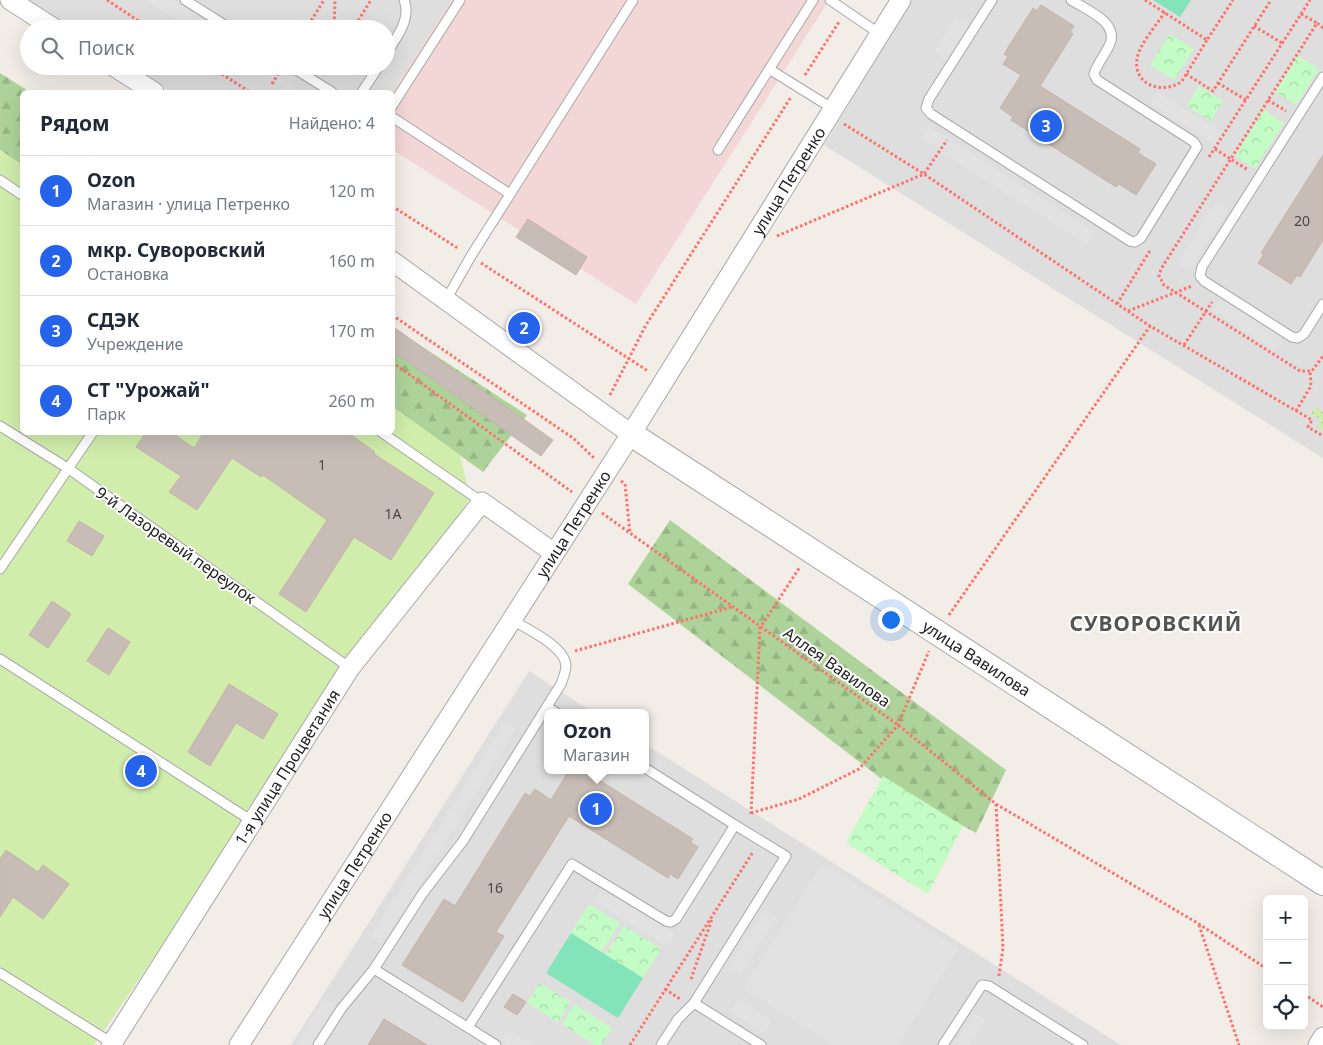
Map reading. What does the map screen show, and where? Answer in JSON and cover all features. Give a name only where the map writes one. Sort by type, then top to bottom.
[{"type":"street","points":[[10,0],[40,20]]},
{"type":"street","name":"улица Петренко","points":[[239,1045],[631,434],[833,113],[901,0]]},
{"type":"street","points":[[127,75],[151,90]]},
{"type":"street","points":[[395,263],[631,434]]},
{"type":"street","name":"улица Вавилова","points":[[631,434],[1323,883]]},
{"type":"street","points":[[482,502],[554,553]]},
{"type":"street","name":"1-я улица Процветания","points":[[111,1044],[350,668],[482,502]]},
{"type":"street","points":[[1318,1045],[1323,1037]]},
{"type":"lane","points":[[185,0],[217,20]]},
{"type":"lane","points":[[395,38],[406,19],[404,0]]},
{"type":"lane","points":[[395,101],[460,0]]},
{"type":"lane","points":[[446,300],[471,256],[633,0]]},
{"type":"lane","points":[[718,150],[813,0]]},
{"type":"lane","points":[[830,0],[880,34]]},
{"type":"lane","points":[[992,0],[929,100],[926,108],[931,114],[954,129],[1130,241],[1135,242],[1141,238],[1197,146],[1194,142],[1097,80],[1094,74],[1112,38],[1111,28],[1106,22],[1071,0]]},
{"type":"lane","points":[[770,69],[798,86],[833,113]]},
{"type":"lane","points":[[305,75],[329,90]]},
{"type":"lane","points":[[363,90],[373,75]]},
{"type":"lane","points":[[1323,77],[1202,267],[1200,276],[1204,281],[1292,337],[1298,338],[1304,334],[1323,304]]},
{"type":"lane","points":[[395,119],[510,194]]},
{"type":"lane","points":[[0,180],[20,194]]},
{"type":"lane","name":"9-й Лазоревый переулок","points":[[0,426],[68,468],[350,668]]},
{"type":"lane","points":[[0,569],[91,435]]},
{"type":"lane","points":[[386,435],[482,502]]},
{"type":"lane","points":[[512,620],[554,647],[562,655],[566,663],[561,684],[545,709]]},
{"type":"lane","points":[[0,659],[252,821]]},
{"type":"lane","points":[[547,706],[551,709]]},
{"type":"lane","points":[[318,1045],[341,1009],[374,969],[412,908],[463,841],[544,711]]},
{"type":"lane","points":[[649,770],[786,856],[694,1003],[678,1019],[661,1045]]},
{"type":"lane","points":[[468,1028],[572,864],[666,921],[671,922],[676,919],[735,824]]},
{"type":"lane","points":[[374,969],[496,1045]]},
{"type":"lane","points":[[0,973],[111,1044]]},
{"type":"lane","points":[[943,1045],[982,985],[997,991],[1083,1045]]},
{"type":"lane","points":[[694,1003],[762,1045]]},
{"type":"path","points":[[107,0],[137,20]]},
{"type":"path","points":[[312,20],[324,0]]},
{"type":"path","points":[[335,20],[336,0]]},
{"type":"path","points":[[359,20],[371,0]]},
{"type":"path","points":[[1145,0],[1208,40]]},
{"type":"path","points":[[1164,12],[1137,59],[1139,74],[1148,85],[1162,89],[1176,85],[1186,74],[1233,0]]},
{"type":"path","points":[[1186,74],[1213,91],[1271,0]]},
{"type":"path","points":[[1204,165],[1310,0]]},
{"type":"path","points":[[601,412],[630,360],[646,325],[846,11]]},
{"type":"path","points":[[1301,14],[1317,24]]},
{"type":"path","points":[[1254,26],[1282,43]]},
{"type":"path","points":[[223,75],[247,90]]},
{"type":"path","points":[[1218,82],[1246,100]]},
{"type":"path","points":[[1268,100],[1286,111]]},
{"type":"path","points":[[833,113],[1150,326],[1312,420],[1308,427],[1323,436]]},
{"type":"path","points":[[748,248],[924,174],[954,129]]},
{"type":"path","points":[[1215,149],[1248,170]]},
{"type":"path","points":[[395,208],[630,360],[665,380]]},
{"type":"path","points":[[1117,304],[1153,247]]},
{"type":"path","points":[[1128,311],[1204,281]]},
{"type":"path","points":[[1184,345],[1219,290]]},
{"type":"path","points":[[395,317],[573,438],[625,484],[630,534]]},
{"type":"path","points":[[751,813],[799,799],[859,769],[898,725],[937,634],[1150,326]]},
{"type":"path","name":"Аллея Вавилова","points":[[395,364],[760,628],[898,725],[996,804],[1199,924],[1263,966]]},
{"type":"path","points":[[1296,411],[1311,386],[1310,371]]},
{"type":"path","points":[[750,834],[760,628],[812,550]]},
{"type":"path","points":[[562,655],[732,607]]},
{"type":"path","points":[[996,804],[1003,948],[997,991]]},
{"type":"path","points":[[630,1045],[761,840]]},
{"type":"path","points":[[689,983],[714,914]]},
{"type":"path","points":[[1199,924],[1239,1045]]},
{"type":"path","points":[[665,989],[681,1000],[686,992]]},
{"type":"path","points":[[1308,997],[1323,1006]]},
{"type":"shaded area","points":[[27,0],[452,0],[395,90],[168,90],[144,75],[395,75],[395,20],[57,20]]},
{"type":"shaded area","points":[[145,0],[173,0],[205,20],[177,20]]},
{"type":"shaded area","points":[[452,0],[829,0],[636,304],[395,151],[394,90]]},
{"type":"shaded area","points":[[912,0],[1323,0],[1323,458],[824,145]]},
{"type":"shaded area","points":[[957,15],[969,23],[946,60],[934,52]]},
{"type":"shaded area","points":[[265,75],[294,75],[297,77],[289,90]]},
{"type":"shaded area","points":[[1158,92],[1224,133],[1216,146],[1151,104]]},
{"type":"shaded area","points":[[929,126],[1095,232],[1087,245],[921,139]]},
{"type":"shaded area","points":[[1216,201],[1229,209],[1189,272],[1177,264]]},
{"type":"shaded area","points":[[1220,298],[1282,337],[1274,350],[1212,310]]},
{"type":"shaded area","points":[[529,671],[588,709],[544,709],[544,774],[649,774],[649,747],[1121,1045],[291,1045]]},
{"type":"shaded area","points":[[505,722],[516,729],[382,944],[370,937]]},
{"type":"shaded area","points":[[822,863],[959,948],[898,1045],[833,1045],[743,989]]},
{"type":"shaded area","points":[[602,888],[675,934],[667,947],[594,901]]},
{"type":"shaded area","points":[[765,909],[777,917],[739,977],[727,970]]},
{"type":"shaded area","points":[[325,998],[336,1005],[311,1045],[295,1045]]},
{"type":"shaded area","points":[[738,999],[772,1020],[764,1033],[730,1012]]},
{"type":"shaded area","points":[[974,1013],[985,1020],[970,1045],[954,1045]]},
{"type":"shaded area","points":[[509,1030],[534,1045],[506,1045],[501,1042]]},
{"type":"green space","points":[[1153,0],[1191,0],[1180,17]]},
{"type":"green space","points":[[1170,34],[1194,49],[1174,80],[1150,65]]},
{"type":"green space","points":[[1298,56],[1319,69],[1296,105],[1275,92]]},
{"type":"green space","points":[[0,73],[27,90],[20,90],[20,164],[0,150]]},
{"type":"green space","points":[[1199,86],[1223,101],[1211,121],[1187,106]]},
{"type":"green space","points":[[1264,110],[1284,123],[1255,169],[1235,156]]},
{"type":"green space","points":[[0,150],[20,164],[20,435],[395,435],[395,408],[460,455],[470,498],[94,1045],[0,1045]]},
{"type":"green space","points":[[395,329],[527,415],[483,472],[395,408]]},
{"type":"green space","points":[[1315,407],[1323,412],[1323,430],[1317,427],[1321,420],[1311,414]]},
{"type":"green space","points":[[670,520],[1006,770],[976,833],[892,787],[628,584]]},
{"type":"green space","points":[[883,776],[963,826],[928,894],[846,843]]},
{"type":"green space","points":[[589,904],[620,923],[601,952],[571,933]]},
{"type":"green space","points":[[624,926],[661,949],[643,978],[605,955]]},
{"type":"green space","points":[[571,933],[643,978],[618,1018],[546,973]]},
{"type":"green space","points":[[540,983],[570,1002],[558,1022],[527,1003]]},
{"type":"green space","points":[[574,1004],[612,1028],[601,1045],[594,1045],[562,1024]]},
{"type":"building","points":[[1041,5],[1074,26],[1070,32],[1073,34],[1040,86],[1140,149],[1138,153],[1156,164],[1136,195],[1119,184],[1116,187],[1011,120],[1013,117],[1000,108],[1021,75],[1003,64],[1008,57],[1004,54],[1033,8],[1037,11]]},
{"type":"building","points":[[1323,155],[1323,240],[1300,277],[1297,275],[1291,284],[1258,263],[1264,254],[1261,253]]},
{"type":"building","points":[[528,219],[587,257],[576,275],[516,237]]},
{"type":"building","points":[[395,328],[553,440],[541,456],[395,353]]},
{"type":"building","points":[[144,435],[175,435],[194,448],[202,435],[351,435],[375,452],[374,454],[434,493],[391,560],[354,537],[306,612],[279,594],[327,520],[263,475],[261,477],[232,458],[197,510],[169,492],[181,476],[136,447]]},
{"type":"building","points":[[79,521],[104,536],[92,556],[67,541]]},
{"type":"building","points":[[52,601],[71,614],[48,648],[29,635]]},
{"type":"building","points":[[108,628],[130,642],[109,675],[87,661]]},
{"type":"building","points":[[229,684],[278,714],[263,739],[236,723],[210,766],[188,752]]},
{"type":"building","points":[[567,774],[589,774],[693,839],[690,842],[698,847],[678,879],[670,874],[668,878],[569,816],[496,932],[504,936],[463,1002],[402,965],[444,899],[455,906],[525,793],[530,796],[535,789],[551,800]]},
{"type":"building","points":[[6,850],[38,872],[43,865],[69,884],[43,919],[13,897],[0,917],[0,859]]},
{"type":"building","points":[[513,994],[526,1002],[517,1015],[504,1007]]},
{"type":"building","points":[[384,1019],[427,1045],[368,1045]]},
{"type":"place","name":"СДЭК","points":[[1046,126]]},
{"type":"place","name":"мкр. Суворовский","points":[[524,328]]},
{"type":"place","name":"СТ \"Урожай\"","points":[[141,771]]},
{"type":"place","name":"Ozon","points":[[596,809]]},
{"type":"district","name":"СУВОРОВСКИЙ","points":[[1156,624]]}]
